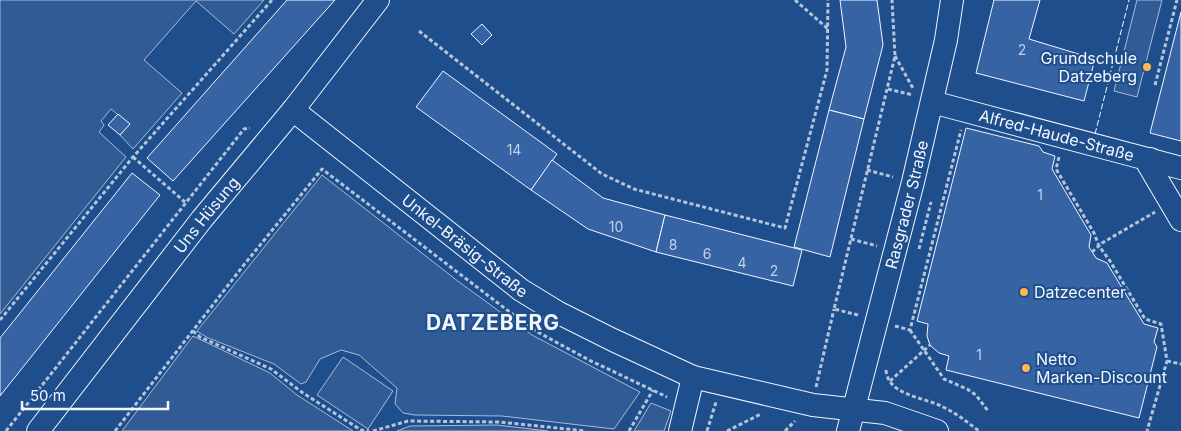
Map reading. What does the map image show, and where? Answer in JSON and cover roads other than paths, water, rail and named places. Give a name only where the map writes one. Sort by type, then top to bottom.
[{"type":"street","name":"Uns Hüsung","points":[[38,431],[202,220],[293,110],[378,0]]},
{"type":"street","name":"Rasgrader Straße","points":[[848,431],[853,409],[890,324],[895,250],[926,99],[946,40],[952,0]]},
{"type":"street","name":"Alfred-Haude-Straße","points":[[926,99],[1181,168]]},
{"type":"street","name":"Unkel-Bräsig-Straße","points":[[293,110],[521,290],[557,312],[613,340],[693,377],[813,405],[885,413],[937,431]]},
{"type":"street","points":[[1150,159],[1148,164],[1176,211]]},
{"type":"street","points":[[680,431],[693,377]]},
{"type":"place","name":"Grundschule Datzeberg","points":[[1147,67]]},
{"type":"place","name":"Datzecenter","points":[[1024,292]]},
{"type":"place","name":"Netto Marken-Discount","points":[[1026,368]]},
{"type":"district","name":"DATZEBERG","points":[[493,322]]}]
